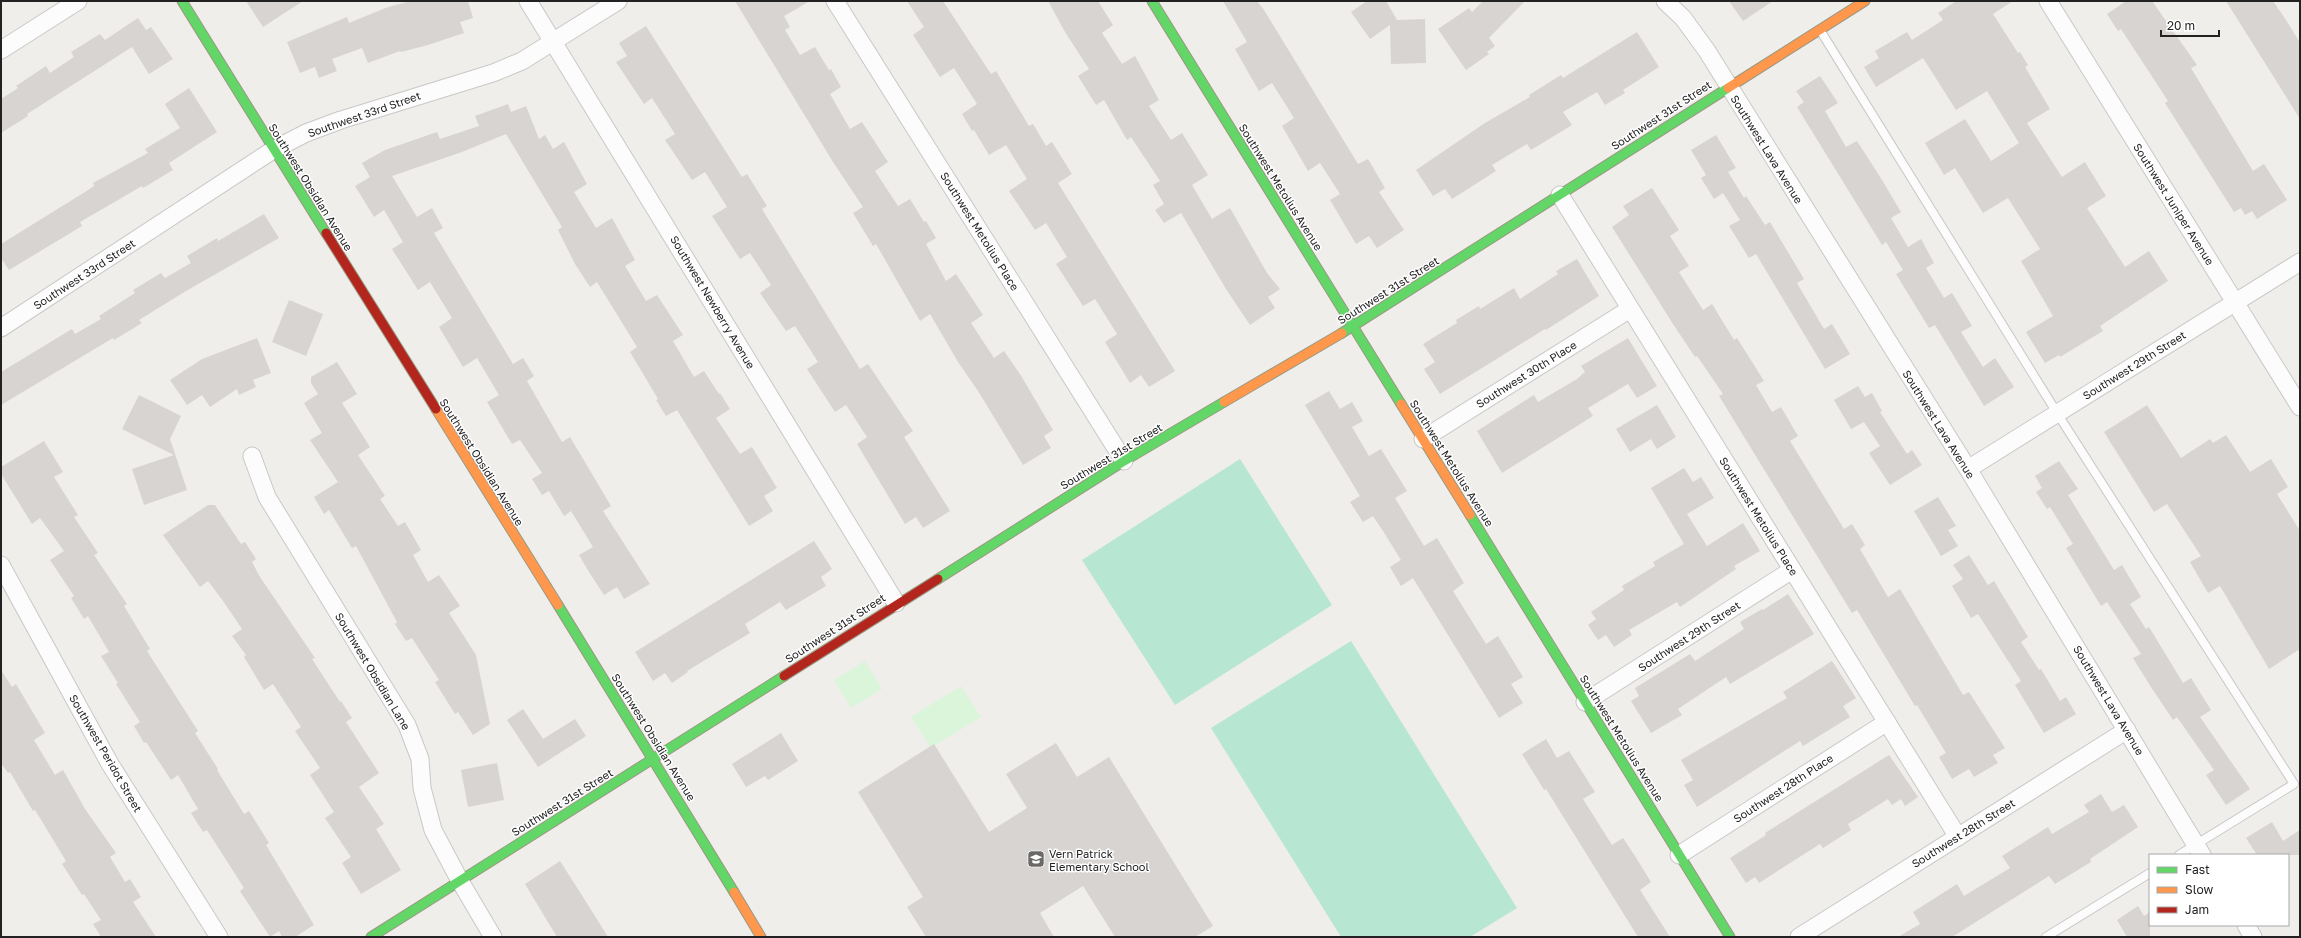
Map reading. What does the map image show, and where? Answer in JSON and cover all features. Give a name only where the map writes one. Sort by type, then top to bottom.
[{"type":"street","points":[[1,50],[78,1]]},
{"type":"street","name":"Southwest Obsidian Avenue","points":[[182,1],[653,758],[761,937]]},
{"type":"street","name":"Southwest Newberry Avenue","points":[[528,1],[896,603]]},
{"type":"street","name":"Southwest 33rd Street","points":[[1,328],[274,150],[306,133],[341,120],[493,73],[522,61],[618,1]]},
{"type":"street","name":"Southwest Metolius Place","points":[[835,1],[1124,461]]},
{"type":"street","name":"Southwest Metolius Avenue","points":[[1152,1],[1730,937]]},
{"type":"street","name":"Southwest Lava Avenue","points":[[1665,1],[1683,18],[1707,51],[1728,87],[1968,469],[2199,850]]},
{"type":"street","name":"Southwest 31st Street","points":[[371,937],[896,603],[1124,461],[1354,326],[1865,1]]},
{"type":"street","name":"Southwest Juniper Avenue","points":[[2048,1],[2300,407]]},
{"type":"street","name":"Southwest Metolius Place","points":[[1560,195],[1958,837]]},
{"type":"street","name":"Southwest 29th Street","points":[[1968,469],[2300,262]]},
{"type":"street","name":"Southwest 30th Place","points":[[1423,439],[1630,309]]},
{"type":"street","name":"Southwest Obsidian Lane","points":[[252,456],[267,497],[407,725],[420,758],[422,788],[433,830],[460,881],[493,937]]},
{"type":"street","name":"Southwest Peridot Street","points":[[1,565],[110,764],[219,937]]},
{"type":"street","name":"Southwest 29th Street","points":[[1585,702],[1792,570]]},
{"type":"street","name":"Southwest 28th Place","points":[[1679,855],[1887,722]]},
{"type":"street","name":"Southwest 28th Street","points":[[1799,937],[2127,730]]},
{"type":"street","points":[[2247,926],[2253,937]]},
{"type":"lane","points":[[1820,30],[2057,413],[2294,784],[2199,850],[2183,854]]},
{"type":"lane","points":[[2046,937],[2149,874]]},
{"type":"green space","points":[[1240,459],[1332,605],[1175,705],[1082,560]]},
{"type":"green space","points":[[1351,641],[1517,908],[1470,937],[1341,937],[1211,728]]},
{"type":"green space","points":[[865,661],[882,689],[851,708],[834,680]]},
{"type":"green space","points":[[961,686],[981,717],[931,748],[911,717]]},
{"type":"building","points":[[246,1],[303,1],[263,27]]},
{"type":"building","points":[[411,1],[468,1],[473,18],[460,22],[464,33],[428,45],[400,51],[368,63],[362,48],[332,59],[337,71],[319,78],[315,67],[300,73],[287,42],[347,17],[349,23],[388,7]]},
{"type":"building","points":[[735,1],[810,1],[784,16],[790,27],[785,30],[800,55],[815,47],[829,70],[831,69],[841,87],[830,94],[850,129],[862,122],[888,162],[875,171],[898,206],[910,199],[924,222],[926,221],[936,238],[926,244],[946,281],[956,274],[983,315],[971,323],[994,358],[1004,351],[1020,374],[1053,430],[1044,436],[1051,448],[1023,465],[978,391],[958,362],[930,314],[920,321],[876,244],[873,246],[853,213],[863,207],[833,162]]},
{"type":"building","points":[[907,1],[943,1],[991,74],[996,71],[1029,126],[1033,124],[1046,146],[1052,142],[1072,174],[1058,183],[1175,371],[1149,387],[1141,375],[1130,383],[1105,342],[1117,334],[1095,299],[1083,306],[1056,264],[1067,257],[1046,223],[1035,230],[1009,191],[1027,179],[1006,145],[989,155],[974,130],[972,131],[962,114],[977,104],[954,68],[940,77],[913,35],[924,27]]},
{"type":"building","points":[[1048,1],[1098,1],[1113,25],[1102,33],[1122,64],[1135,56],[1159,100],[1149,106],[1171,140],[1182,133],[1208,175],[1192,185],[1212,219],[1230,208],[1267,273],[1280,289],[1268,297],[1275,308],[1250,325],[1226,289],[1181,213],[1164,223],[1155,210],[1164,204],[1153,185],[1160,181],[1131,137],[1127,140],[1104,100],[1096,105],[1078,76],[1089,69],[1065,32]]},
{"type":"building","points":[[1223,1],[1257,1],[1264,10],[1358,164],[1368,159],[1385,188],[1379,192],[1404,230],[1377,248],[1369,236],[1356,244],[1330,200],[1340,194],[1320,163],[1308,171],[1282,126],[1294,118],[1272,83],[1259,91],[1235,49],[1247,42]]},
{"type":"building","points":[[1367,1],[1386,1],[1397,20],[1425,19],[1426,63],[1391,64],[1390,25],[1370,39],[1351,12]]},
{"type":"building","points":[[1483,1],[1525,1],[1489,38],[1495,46],[1487,52],[1489,54],[1466,70],[1438,29],[1469,8],[1472,12]]},
{"type":"building","points":[[1729,1],[1773,1],[1743,21]]},
{"type":"building","points":[[1956,1],[2013,1],[1993,14],[2018,53],[2020,52],[2028,65],[2025,67],[2050,109],[2027,123],[2062,177],[2085,162],[2106,196],[2087,208],[2125,267],[2149,251],[2168,281],[2100,326],[2103,331],[2060,357],[2059,355],[2045,363],[2026,332],[2053,316],[2021,261],[2040,249],[2008,198],[1983,213],[1955,168],[1944,175],[1925,143],[1965,119],[1991,161],[2019,143],[1987,91],[1956,110],[1923,58],[1876,87],[1864,67],[1879,58],[1875,51],[1907,32],[1912,40],[1943,20],[1938,13]]},
{"type":"building","points":[[2126,1],[2152,1],[2197,65],[2191,68],[2253,171],[2264,164],[2287,200],[2257,219],[2252,211],[2245,215],[2241,208],[2234,212],[2165,103],[2168,101],[2121,29],[2118,31],[2107,14]]},
{"type":"building","points":[[2226,1],[2273,1],[2288,23],[2300,43],[2300,119]]},
{"type":"building","points":[[138,18],[146,30],[151,27],[173,59],[149,74],[132,47],[27,114],[28,116],[1,133],[1,99],[18,88],[16,86],[46,66],[50,73],[74,57],[71,52],[100,34],[105,40]]},
{"type":"building","points":[[646,26],[742,177],[747,174],[767,206],[762,209],[860,369],[868,364],[913,431],[904,437],[950,511],[923,528],[916,517],[905,524],[857,444],[867,437],[846,405],[835,412],[807,369],[818,362],[795,326],[786,331],[760,293],[771,285],[750,253],[740,259],[712,216],[727,207],[705,172],[692,180],[665,140],[675,134],[652,98],[644,104],[616,62],[627,56],[619,43]]},
{"type":"building","points":[[1637,32],[1659,67],[1623,90],[1625,93],[1605,105],[1597,92],[1563,112],[1572,125],[1531,150],[1527,144],[1492,165],[1496,171],[1452,199],[1445,189],[1433,196],[1416,170],[1485,123],[1530,97],[1529,95],[1561,75],[1563,78]]},
{"type":"building","points":[[1820,76],[1838,103],[1825,111],[1846,147],[1857,141],[1901,212],[1891,218],[1908,247],[1921,239],[1934,263],[1926,268],[1944,298],[1952,293],[1972,326],[1961,332],[1983,367],[1995,358],[2014,387],[1984,406],[1935,325],[1929,328],[1896,274],[1903,270],[1886,242],[1882,245],[1797,107],[1804,102],[1796,91]]},
{"type":"building","points":[[189,88],[217,132],[169,163],[173,170],[80,222],[82,226],[9,270],[1,258],[1,244],[85,192],[94,186],[93,183],[148,153],[145,149],[180,128],[165,104]]},
{"type":"building","points":[[508,104],[511,112],[526,106],[539,139],[545,135],[553,149],[564,142],[587,184],[574,192],[596,228],[612,218],[635,260],[625,266],[646,301],[657,295],[683,335],[673,341],[694,377],[704,371],[730,409],[716,418],[740,454],[752,447],[777,488],[764,496],[773,511],[749,526],[677,410],[666,416],[656,400],[658,399],[630,352],[637,347],[597,282],[590,287],[575,264],[558,230],[562,227],[506,134],[462,152],[392,176],[417,217],[432,208],[443,228],[434,233],[513,364],[523,358],[534,376],[527,381],[562,442],[570,437],[611,506],[603,511],[650,584],[624,599],[617,587],[604,595],[589,572],[579,555],[593,547],[571,511],[564,516],[549,491],[542,495],[532,479],[542,473],[520,440],[512,444],[487,402],[499,395],[477,358],[463,367],[439,327],[452,318],[430,282],[418,290],[392,249],[403,242],[384,210],[374,217],[355,186],[370,177],[362,163],[385,150],[437,132],[440,139],[479,126],[475,116]]},
{"type":"building","points":[[1716,135],[1736,168],[1728,172],[1744,198],[1746,196],[1765,225],[1770,222],[1804,279],[1797,283],[1824,329],[1832,324],[1850,354],[1825,369],[1756,254],[1749,258],[1729,226],[1740,220],[1723,193],[1714,199],[1701,178],[1706,175],[1691,150]]},
{"type":"building","points":[[1652,188],[1679,230],[1670,236],[1689,266],[1679,272],[1703,310],[1712,304],[1734,340],[1737,338],[1764,381],[1756,385],[1772,412],[1781,407],[1798,436],[1790,441],[1844,529],[1852,524],[1865,545],[1860,549],[1888,597],[1900,589],[1963,695],[1969,692],[2005,748],[1993,755],[1998,763],[1974,777],[1969,769],[1952,779],[1939,757],[1946,753],[1917,705],[1915,706],[1857,610],[1852,613],[1719,396],[1723,394],[1697,356],[1695,357],[1673,324],[1612,227],[1629,215],[1623,206]]},
{"type":"building","points":[[264,214],[279,238],[186,291],[139,320],[142,323],[114,340],[113,338],[1,405],[1,372],[72,329],[75,334],[101,319],[99,316],[135,293],[133,290],[161,273],[165,278],[191,263],[187,256],[217,238],[218,241]]},
{"type":"building","points":[[1577,259],[1599,296],[1440,394],[1424,369],[1435,362],[1423,344],[1457,323],[1456,320],[1479,306],[1480,309],[1514,288],[1520,299],[1558,274],[1556,271]]},
{"type":"building","points":[[289,300],[323,314],[306,356],[272,342]]},
{"type":"building","points":[[257,338],[271,373],[253,380],[256,387],[239,395],[237,389],[210,407],[202,395],[187,405],[170,380],[202,359]]},
{"type":"building","points":[[1628,338],[1657,386],[1637,398],[1628,384],[1588,408],[1593,416],[1502,473],[1477,431],[1534,395],[1538,402],[1577,379],[1585,372],[1581,366]]},
{"type":"building","points":[[337,362],[357,394],[342,403],[370,447],[358,455],[385,496],[380,499],[398,526],[405,522],[421,550],[413,555],[428,582],[439,575],[460,606],[449,613],[476,655],[490,724],[473,735],[458,712],[455,714],[435,682],[439,680],[412,638],[406,641],[395,624],[397,622],[356,546],[352,548],[329,510],[324,514],[314,497],[338,482],[310,440],[322,433],[304,403],[318,394],[311,383],[311,377]]},
{"type":"building","points":[[1858,386],[1865,397],[1872,393],[1882,411],[1880,412],[1907,454],[1912,450],[1922,465],[1890,485],[1869,453],[1880,446],[1864,422],[1851,429],[1834,400]]},
{"type":"building","points":[[1329,391],[1340,409],[1352,402],[1363,421],[1352,427],[1369,456],[1381,449],[1407,491],[1395,498],[1424,546],[1437,538],[1464,583],[1453,591],[1486,644],[1498,636],[1523,677],[1511,684],[1523,703],[1499,718],[1413,578],[1401,586],[1390,567],[1401,560],[1373,516],[1363,522],[1350,502],[1360,496],[1305,405]]},
{"type":"building","points":[[139,395],[181,416],[170,439],[187,490],[144,505],[132,469],[174,455],[122,429]]},
{"type":"building","points":[[1657,405],[1676,437],[1657,449],[1651,439],[1630,452],[1616,429]]},
{"type":"building","points":[[2147,405],[2181,458],[2210,439],[2213,443],[2226,435],[2250,472],[2271,459],[2288,487],[2277,494],[2300,531],[2300,649],[2269,669],[2220,586],[2208,593],[2190,562],[2201,556],[2167,504],[2154,512],[2104,432]]},
{"type":"building","points":[[44,441],[63,472],[54,477],[78,515],[74,517],[98,553],[94,555],[127,604],[124,606],[150,649],[147,651],[198,731],[195,733],[244,814],[249,811],[269,843],[266,845],[314,925],[295,937],[282,937],[279,931],[270,937],[240,891],[244,888],[207,830],[203,832],[191,813],[198,809],[178,775],[171,780],[146,742],[144,743],[134,726],[140,722],[116,684],[118,683],[101,656],[109,652],[88,616],[84,619],[71,598],[74,596],[50,560],[64,551],[40,518],[32,524],[1,474],[1,467]]},
{"type":"building","points":[[2059,461],[2078,489],[2068,495],[2114,570],[2122,565],[2141,597],[2130,604],[2146,629],[2149,627],[2183,683],[2191,678],[2211,710],[2200,717],[2250,789],[2226,805],[2206,775],[2214,770],[2177,717],[2173,720],[2151,687],[2133,658],[2141,654],[2107,602],[2101,606],[2066,548],[2073,544],[2050,507],[2047,509],[2036,492],[2042,488],[2035,476]]},
{"type":"building","points":[[1684,468],[1693,482],[1701,477],[1714,498],[1687,514],[1707,546],[1743,523],[1760,551],[1734,566],[1736,569],[1680,607],[1677,602],[1629,630],[1632,635],[1614,647],[1606,635],[1598,640],[1588,625],[1596,619],[1591,612],[1624,590],[1622,586],[1655,566],[1653,562],[1684,544],[1651,488]]},
{"type":"building","points":[[1938,497],[1956,526],[1948,530],[1958,546],[1941,556],[1914,511]]},
{"type":"building","points":[[208,505],[215,505],[241,544],[245,542],[256,559],[252,562],[260,577],[315,658],[312,659],[352,718],[346,722],[379,773],[359,787],[384,824],[376,829],[401,870],[361,894],[342,863],[351,857],[325,818],[334,812],[310,775],[320,768],[295,731],[301,727],[273,684],[264,690],[244,657],[246,655],[232,636],[242,629],[223,601],[208,581],[200,587],[163,535]]},
{"type":"building","points":[[814,541],[832,569],[821,577],[826,586],[786,610],[780,602],[745,624],[750,633],[687,671],[688,672],[672,683],[665,673],[653,681],[635,652]]},
{"type":"building","points":[[1969,555],[1988,585],[1994,581],[2028,637],[2021,642],[2039,670],[2041,669],[2060,701],[2066,697],[2076,714],[2044,733],[2015,685],[2021,681],[1978,614],[1971,618],[1952,586],[1963,579],[1953,565]]},
{"type":"building","points":[[1788,594],[1814,634],[1730,684],[1726,677],[1678,709],[1682,715],[1651,733],[1631,701],[1639,696],[1635,688],[1690,654],[1695,661],[1744,629],[1740,622],[1762,609],[1763,610]]},
{"type":"building","points":[[1832,661],[1856,698],[1843,706],[1850,717],[1803,746],[1800,741],[1697,807],[1684,785],[1693,780],[1681,760],[1787,698],[1783,692]]},
{"type":"building","points":[[1,670],[12,687],[16,684],[45,733],[34,740],[55,775],[63,770],[85,809],[116,853],[110,857],[125,882],[130,879],[141,897],[133,902],[156,937],[101,937],[93,924],[101,920],[84,894],[82,895],[62,864],[66,861],[35,810],[33,811],[10,772],[8,773],[1,763]]},
{"type":"building","points":[[523,709],[543,739],[575,719],[586,736],[538,767],[507,720]]},
{"type":"building","points":[[781,733],[798,761],[768,780],[765,776],[746,787],[732,764]]},
{"type":"building","points":[[1546,739],[1557,758],[1569,751],[1595,792],[1583,799],[1612,845],[1623,838],[1635,856],[1651,882],[1640,890],[1670,937],[1638,937],[1546,789],[1544,790],[1522,754]]},
{"type":"building","name":"Vern Patrick Elementary School","points":[[1056,743],[1077,777],[1109,757],[1213,926],[1195,937],[1115,937],[1083,886],[1040,913],[1054,937],[926,937],[907,907],[923,897],[858,792],[934,744],[989,832],[1027,808],[1006,774]]},
{"type":"building","points":[[1889,755],[1918,797],[1905,806],[1901,799],[1892,805],[1888,799],[1848,824],[1851,830],[1823,848],[1820,844],[1759,883],[1755,877],[1746,883],[1730,858],[1766,835],[1765,833]]},
{"type":"building","points":[[497,763],[504,800],[468,807],[461,770]]},
{"type":"building","points":[[2101,794],[2112,812],[2124,805],[2138,827],[2090,859],[2091,862],[2055,884],[2049,876],[1952,937],[1898,937],[1920,924],[1913,912],[1957,884],[1964,896],[2010,868],[2002,856],[2048,827],[2052,834],[2089,812],[2084,805]]},
{"type":"building","points":[[2272,822],[2283,841],[2300,830],[2300,855],[2256,854],[2246,838]]},
{"type":"building","points":[[560,861],[608,937],[557,937],[525,884]]},
{"type":"building","points":[[2138,906],[2144,916],[2149,913],[2150,937],[2127,937],[2117,920]]},
{"type":"traffic: fast","points":[[182,1],[326,233]]},
{"type":"traffic: fast","points":[[1152,1],[1401,404]]},
{"type":"traffic: fast","points":[[1342,333],[1728,88]]},
{"type":"traffic: fast","points":[[938,579],[1124,461],[1224,402]]},
{"type":"traffic: fast","points":[[1470,515],[1730,937]]},
{"type":"traffic: fast","points":[[558,605],[734,892]]},
{"type":"traffic: fast","points":[[371,937],[784,676]]},
{"type":"traffic: slow","points":[[1728,88],[1865,1]]},
{"type":"traffic: slow","points":[[1224,402],[1342,333]]},
{"type":"traffic: slow","points":[[1401,404],[1470,515]]},
{"type":"traffic: slow","points":[[436,409],[558,605]]},
{"type":"traffic: slow","points":[[734,892],[761,937]]},
{"type":"traffic: jam","points":[[326,233],[436,409]]},
{"type":"traffic: jam","points":[[784,676],[938,579]]},
{"type":"place","name":"Vern Patrick Elementary School","points":[[1036,859]]}]
